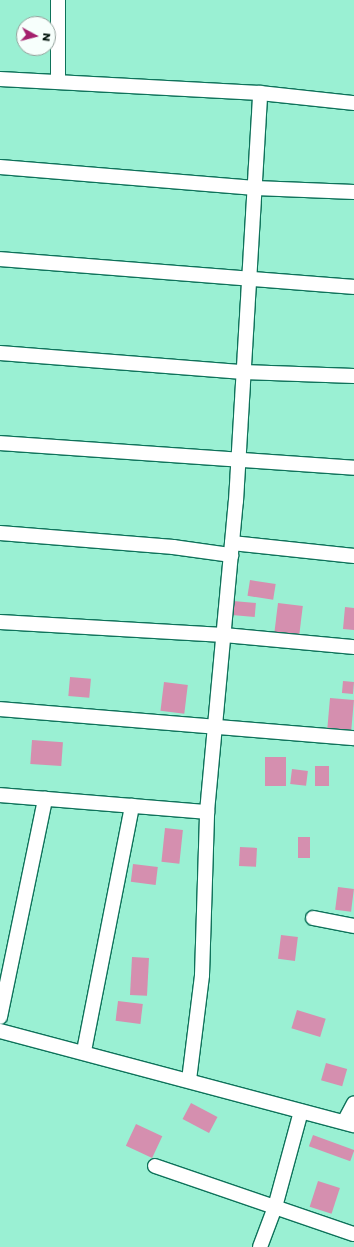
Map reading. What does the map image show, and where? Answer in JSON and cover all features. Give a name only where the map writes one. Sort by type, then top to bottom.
[{"type":"street","points":[[58,0],[58,82]]},
{"type":"street","points":[[0,79],[260,93],[354,104]]},
{"type":"street","points":[[189,1080],[202,975],[207,812],[216,729],[231,549],[260,93]]},
{"type":"street","points":[[0,167],[255,188],[354,192]]},
{"type":"street","points":[[0,259],[249,281],[354,287]]},
{"type":"street","points":[[0,353],[243,372],[354,376]]},
{"type":"street","points":[[0,443],[237,461],[354,468]]},
{"type":"street","points":[[0,533],[173,547],[354,556]]},
{"type":"street","points":[[0,622],[224,635],[354,647]]},
{"type":"street","points":[[0,709],[111,716],[216,729],[354,738]]},
{"type":"street","points":[[0,795],[207,812]]},
{"type":"street","points":[[0,1018],[45,799]]},
{"type":"street","points":[[84,1051],[132,806]]},
{"type":"street","points":[[313,918],[354,926]]},
{"type":"street","points":[[0,1031],[84,1051],[349,1123],[354,1103]]},
{"type":"street","points":[[260,1247],[276,1207],[301,1111]]},
{"type":"street","points":[[155,1166],[354,1234]]},
{"type":"building","points":[[250,580],[276,584],[273,600],[247,596]]},
{"type":"building","points":[[233,601],[256,603],[255,617],[232,615]]},
{"type":"building","points":[[278,603],[303,606],[299,639],[274,636]]},
{"type":"building","points":[[345,607],[354,608],[354,630],[343,629]]},
{"type":"building","points":[[70,677],[91,679],[89,698],[68,696]]},
{"type":"building","points":[[343,681],[354,682],[353,694],[342,693]]},
{"type":"building","points":[[164,682],[188,685],[184,714],[160,711]]},
{"type":"building","points":[[330,698],[354,700],[351,730],[327,728]]},
{"type":"building","points":[[32,740],[63,742],[61,766],[30,764]]},
{"type":"building","points":[[265,757],[286,757],[286,786],[265,786]]},
{"type":"building","points":[[315,766],[329,766],[329,786],[315,786]]},
{"type":"building","points":[[292,769],[308,771],[306,786],[290,784]]},
{"type":"building","points":[[165,828],[183,830],[179,864],[161,862]]},
{"type":"building","points":[[298,837],[310,837],[310,858],[298,858]]},
{"type":"building","points":[[240,847],[257,848],[256,867],[239,866]]},
{"type":"building","points":[[133,864],[158,867],[156,885],[131,882]]},
{"type":"building","points":[[338,887],[354,889],[351,912],[335,910]]},
{"type":"building","points":[[281,935],[298,937],[295,961],[278,959]]},
{"type":"building","points":[[132,957],[149,958],[147,996],[130,995]]},
{"type":"building","points":[[118,1001],[143,1004],[140,1024],[116,1021]]},
{"type":"building","points":[[297,1010],[326,1019],[320,1037],[291,1028]]},
{"type":"building","points":[[326,1063],[347,1069],[342,1086],[321,1080]]},
{"type":"building","points":[[191,1103],[217,1117],[209,1133],[183,1119]]},
{"type":"building","points":[[136,1124],[162,1136],[152,1158],[126,1146]]},
{"type":"building","points":[[313,1135],[354,1150],[350,1161],[309,1146]]},
{"type":"building","points":[[318,1181],[340,1188],[332,1214],[310,1207]]}]
